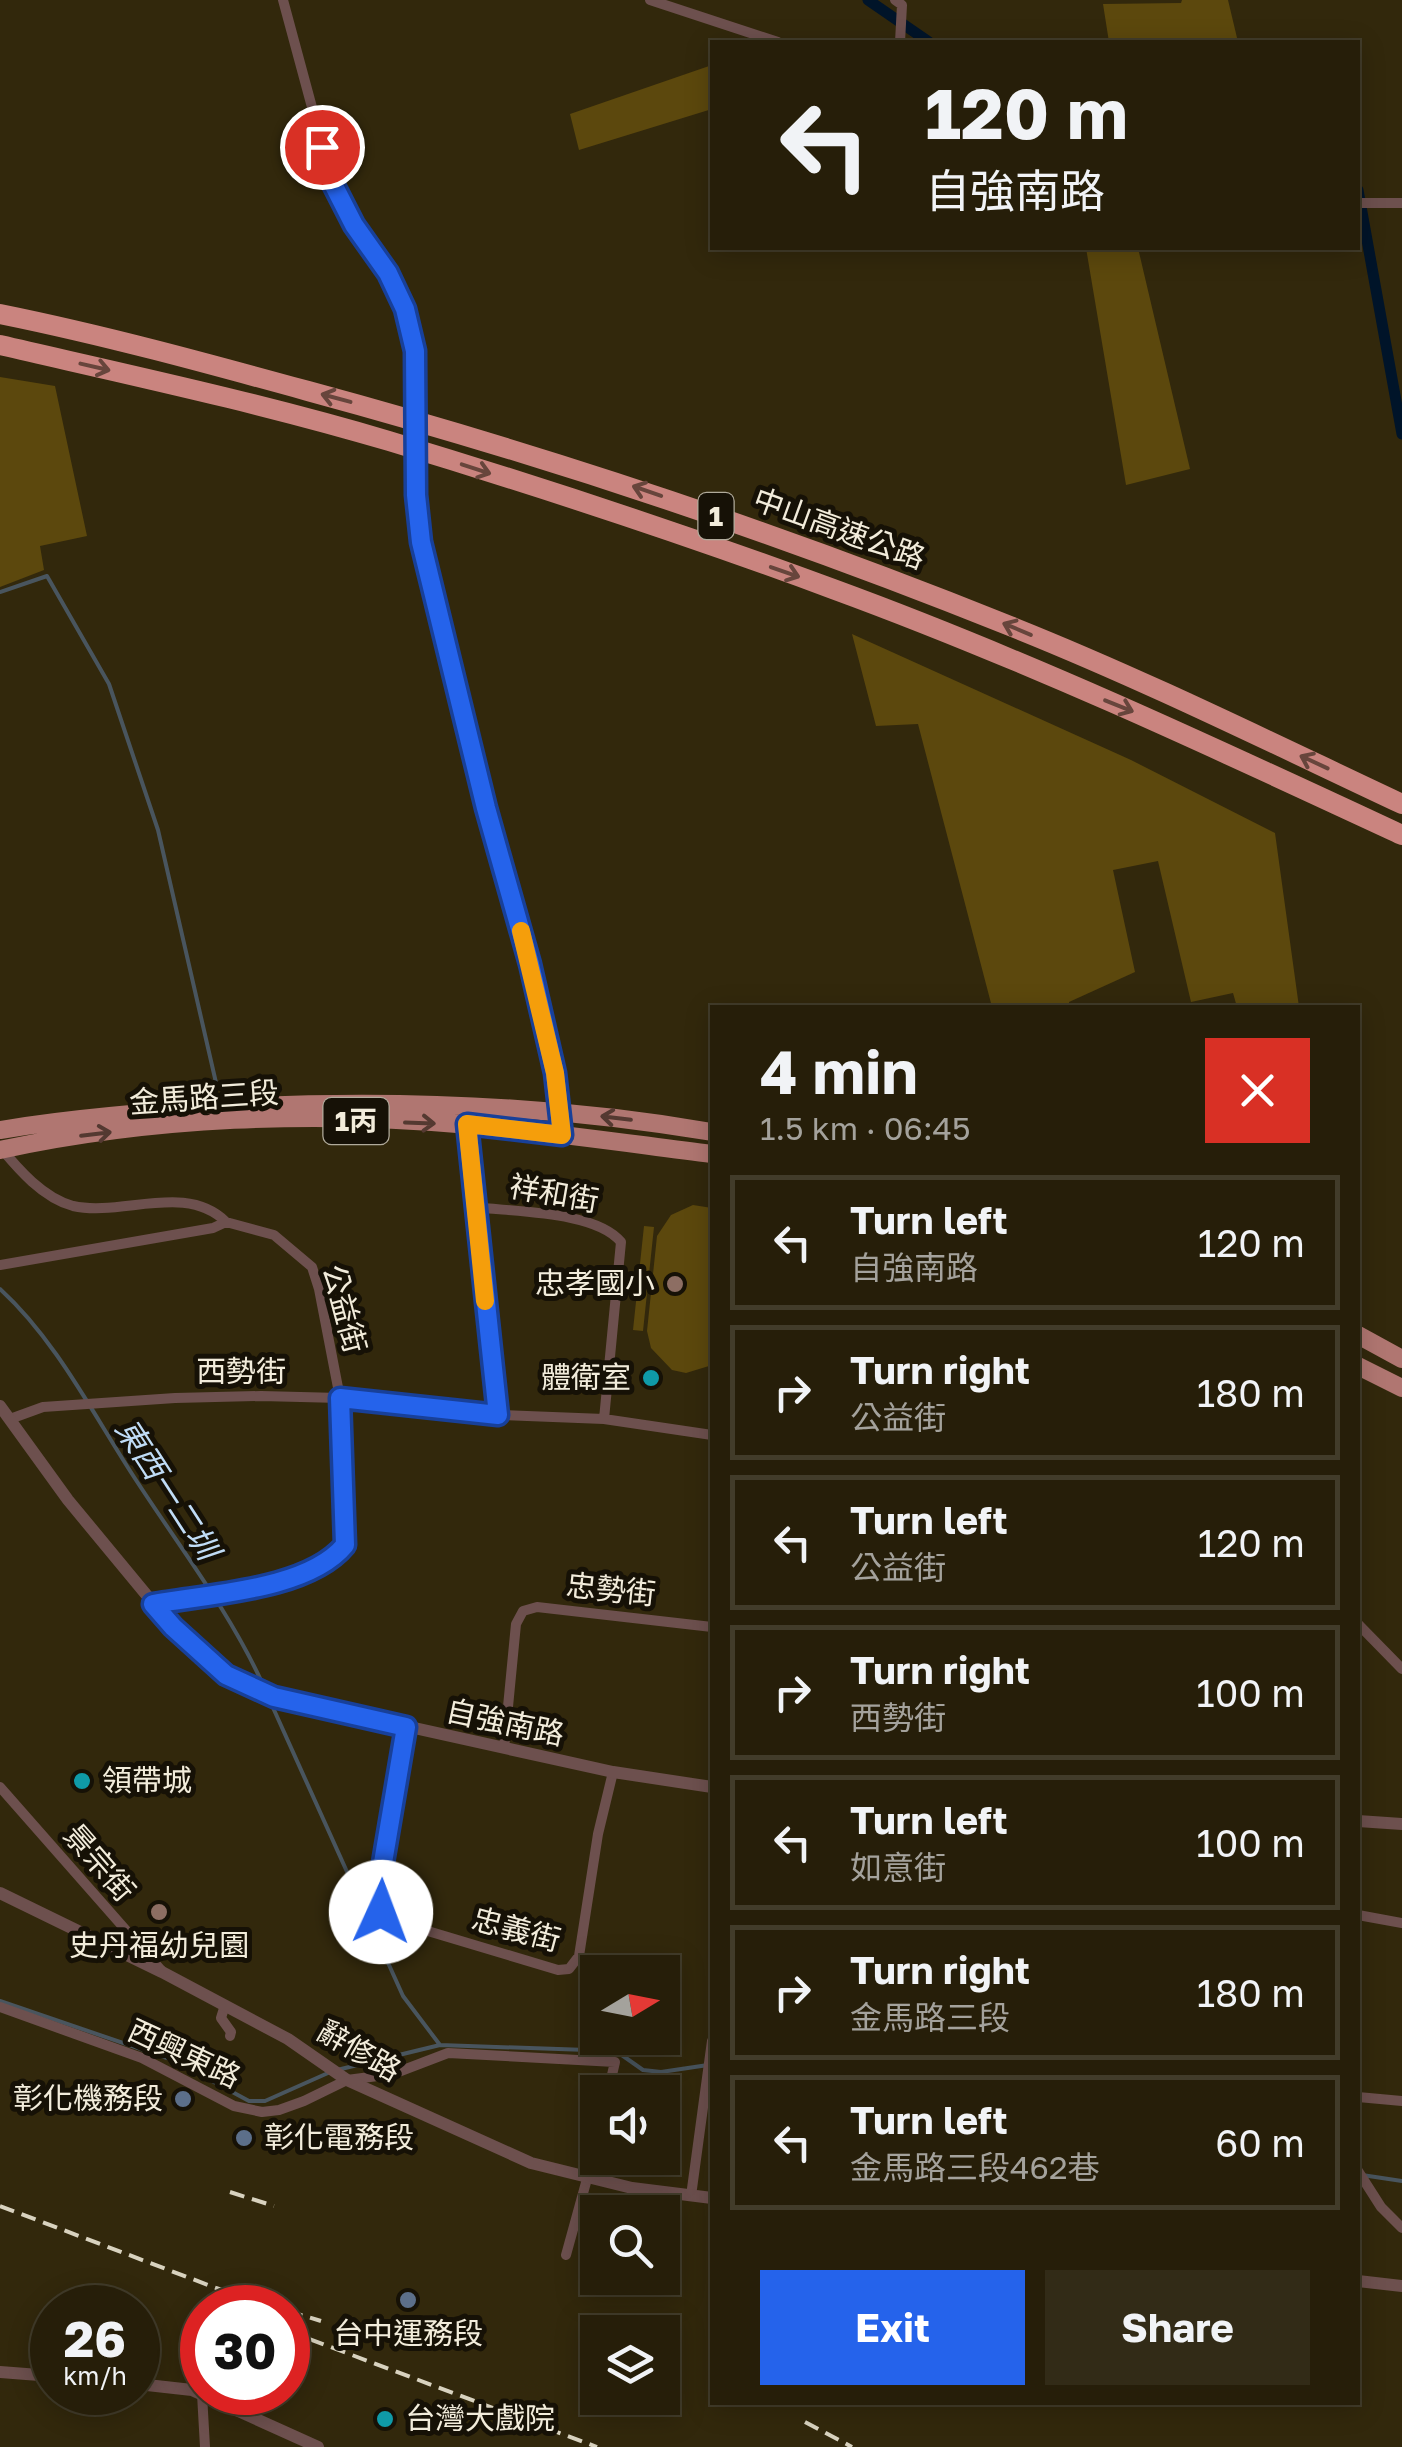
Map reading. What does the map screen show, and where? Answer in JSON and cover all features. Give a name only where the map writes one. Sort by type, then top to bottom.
[{"type":"highway","name":"中山高速公路","points":[[0,314],[219,366],[482,438],[646,490],[1010,626],[1156,688],[1402,804]]},
{"type":"highway","name":"中山高速公路","points":[[0,345],[196,390],[386,440],[659,527],[836,590],[1155,720],[1402,835]]},
{"type":"main road","name":"金馬路三段","points":[[0,1144],[269,1113],[468,1104],[560,1111],[710,1132]]},
{"type":"main road","name":"金馬路三段","points":[[269,1113],[467,1124],[710,1154]]},
{"type":"main road","points":[[1360,1336],[1402,1359]]},
{"type":"main road","points":[[1360,1367],[1402,1388]]},
{"type":"street","points":[[283,0],[332,182],[354,225],[388,273],[405,309],[415,351],[416,495],[421,542],[530,964],[562,1135]]},
{"type":"street","points":[[650,0],[772,40]]},
{"type":"street","points":[[895,0],[902,5],[900,40]]},
{"type":"street","points":[[1360,203],[1402,204]]},
{"type":"street","points":[[468,1104],[474,1206],[498,1415]]},
{"type":"street","points":[[0,1144],[30,1180],[73,1206],[184,1203],[203,1206],[226,1222]]},
{"type":"street","name":"祥和街","points":[[474,1206],[592,1222],[621,1242],[604,1419]]},
{"type":"street","name":"公益街","points":[[0,1265],[213,1228],[226,1222],[274,1235],[312,1267],[320,1289],[340,1398],[345,1545],[336,1557],[296,1579],[153,1604]]},
{"type":"street","name":"西勢街","points":[[4,1415],[43,1407],[124,1401],[261,1396],[340,1398],[498,1415],[604,1419],[710,1435]]},
{"type":"street","name":"自強南路","points":[[4,1415],[153,1604],[226,1675],[274,1697],[613,1772],[710,1786]]},
{"type":"street","name":"忠勢街","points":[[504,1748],[516,1624],[523,1611],[537,1607],[710,1627]]},
{"type":"street","points":[[1360,1626],[1402,1669]]},
{"type":"street","name":"忠義街","points":[[406,1727],[377,1898],[381,1912],[391,1920],[558,1970],[568,1969],[578,1956],[598,1834],[613,1772]]},
{"type":"street","name":"景宗街","points":[[0,1786],[162,1972]]},
{"type":"street","points":[[1360,1821],[1402,1824]]},
{"type":"street","name":"辭修路","points":[[0,1893],[225,2005],[288,2039],[339,2074],[531,2163],[590,2179],[710,2198]]},
{"type":"street","points":[[1360,1915],[1402,1922]]},
{"type":"street","points":[[225,2005],[221,2018],[230,2036]]},
{"type":"street","name":"西興東路","points":[[0,2007],[142,2058],[248,2110],[279,2110],[339,2074],[392,2074],[448,2053],[615,2062],[612,2075]]},
{"type":"street","points":[[692,2196],[710,2057]]},
{"type":"street","points":[[1360,2097],[1402,2101]]},
{"type":"street","points":[[566,2255],[591,2175]]},
{"type":"street","points":[[1360,2175],[1402,2228]]},
{"type":"street","points":[[1360,2281],[1402,2286]]},
{"type":"street","points":[[0,2372],[30,2374]]},
{"type":"street","points":[[203,2415],[205,2447]]},
{"type":"street","points":[[248,2415],[318,2447]]},
{"type":"shaded area","points":[[1228,0],[1238,40],[1109,40],[1103,4]]},
{"type":"shaded area","points":[[710,66],[710,110],[579,150],[570,114]]},
{"type":"shaded area","points":[[1086,250],[1138,250],[1190,469],[1126,485]]},
{"type":"shaded area","points":[[0,377],[55,386],[87,536],[40,546],[44,570],[0,587]]},
{"type":"shaded area","points":[[852,634],[1131,760],[1275,833],[1299,1005],[1236,1005],[1233,993],[1191,1002],[1158,861],[1113,870],[1135,972],[1069,1005],[991,1005],[918,724],[876,726]]},
{"type":"shaded area","points":[[693,1205],[710,1208],[710,1373],[709,1366],[686,1373],[672,1370],[651,1348],[647,1331],[657,1236],[671,1215]]},
{"type":"shaded area","points":[[644,1226],[654,1227],[643,1331],[633,1330]]},
{"type":"waterway","points":[[868,0],[926,40]]},
{"type":"waterway","points":[[1360,201],[1402,434]]},
{"type":"waterway","points":[[0,592],[47,576],[109,684],[158,830],[217,1087]]},
{"type":"waterway","name":"東西一二圳","points":[[0,1289],[39,1331],[73,1378],[220,1606],[264,1687]]},
{"type":"waterway","name":"東西一二圳","points":[[270,1701],[403,1996],[440,2045]]},
{"type":"waterway","points":[[0,2001],[173,2060],[249,2101],[265,2101],[328,2073]]},
{"type":"waterway","points":[[337,2070],[440,2045],[616,2051],[643,2070],[661,2072],[708,2065]]},
{"type":"waterway","points":[[1362,2175],[1402,2181]]},
{"type":"railway","points":[[230,2192],[274,2206]]},
{"type":"railway","points":[[0,2206],[208,2285]]},
{"type":"railway","points":[[310,2318],[321,2321]]},
{"type":"railway","points":[[310,2339],[597,2447]]},
{"type":"railway","points":[[805,2422],[852,2447]]},
{"type":"slow traffic","points":[[485,1301],[467,1124],[562,1135],[555,1073],[521,931]]},
{"type":"place","name":"忠孝國小","points":[[675,1284]]},
{"type":"place","name":"體衛室","points":[[651,1378]]},
{"type":"place","name":"領帶城","points":[[82,1781]]},
{"type":"place","name":"史丹福幼兒園","points":[[159,1912]]},
{"type":"place","name":"彰化機務段","points":[[183,2099]]},
{"type":"place","name":"彰化電務段","points":[[244,2138]]},
{"type":"place","name":"台中運務段","points":[[408,2300]]},
{"type":"place","name":"台灣大戲院","points":[[385,2419]]},
{"type":"route","points":[[322,147],[332,182],[354,225],[388,273],[405,309],[415,351],[416,495],[421,542],[486,808],[530,964],[555,1073],[562,1135],[467,1124],[498,1415],[340,1398],[345,1545],[336,1557],[296,1579],[153,1604],[226,1675],[274,1697],[406,1727],[377,1898],[381,1912]]}]
